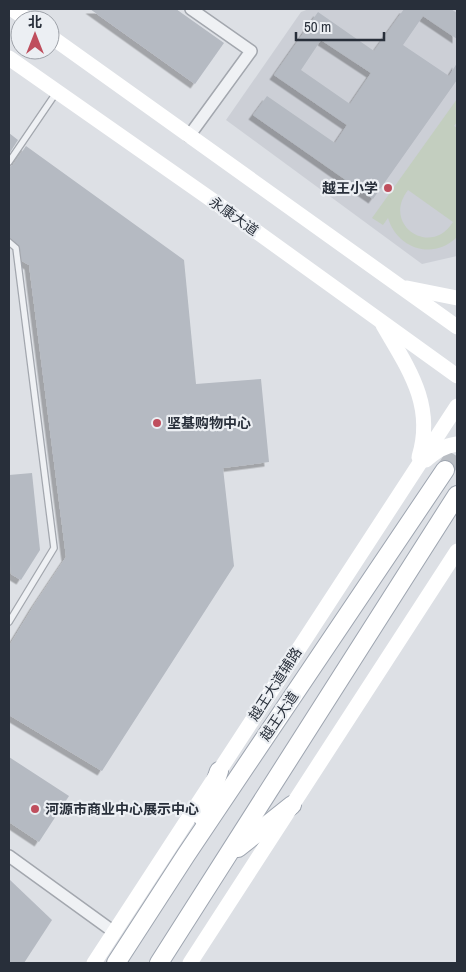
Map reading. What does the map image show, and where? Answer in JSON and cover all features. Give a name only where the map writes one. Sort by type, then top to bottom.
[{"type":"main road","points":[[60,43],[457,327]]},
{"type":"main road","name":"永康大道","points":[[9,58],[457,376]]},
{"type":"main road","points":[[400,287],[457,298]]},
{"type":"main road","points":[[380,320],[409,369],[421,397],[424,440],[414,470]]},
{"type":"main road","name":"越王大道辅路","points":[[94,963],[457,406]]},
{"type":"main road","points":[[414,470],[434,452],[446,445],[457,444]]},
{"type":"main road","name":"越王大道","points":[[116,963],[196,840],[445,470]]},
{"type":"main road","points":[[159,963],[457,495]]},
{"type":"main road","points":[[190,963],[457,550]]},
{"type":"main road","points":[[196,840],[219,771]]},
{"type":"main road","points":[[226,858],[292,805]]},
{"type":"street","points":[[189,136],[252,51],[191,9]]},
{"type":"street","points":[[9,856],[114,932]]},
{"type":"lane","points":[[9,162],[57,91]]},
{"type":"lane","points":[[9,242],[16,248],[54,548],[9,622]]},
{"type":"shaded area","name":"越王小学","points":[[309,9],[457,9],[457,256],[422,264],[226,120],[301,12]]},
{"type":"green space","points":[[457,99],[457,122],[454,126],[457,128],[457,237],[448,244],[438,248],[428,250],[418,248],[400,238],[388,218],[383,225],[372,218]],"holes":[[[408,190],[453,222],[444,232],[433,237],[422,237],[412,233],[405,225],[401,215],[401,203]]]},
{"type":"building","points":[[90,9],[176,9],[224,43],[195,84]]},
{"type":"building","points":[[404,9],[451,9],[457,13],[457,39],[423,16],[403,45],[449,76],[457,63],[457,80],[373,199],[253,115],[267,96],[335,143],[347,125],[274,75],[318,12],[374,51]],"holes":[[[321,40],[371,73],[350,104],[301,70]]]},
{"type":"building","points":[[9,133],[18,140],[9,154]]},
{"type":"building","name":"坚基购物中心","points":[[26,146],[184,260],[196,384],[261,379],[269,462],[223,468],[234,566],[102,771],[9,715],[9,646],[66,557],[29,265],[22,261],[19,245],[9,237],[9,167],[13,165]]},
{"type":"building","points":[[32,473],[40,550],[21,580],[11,574],[9,555],[9,475]]},
{"type":"building","name":"河源市商业中心展示中心","points":[[9,757],[69,796],[39,842],[9,822]]},
{"type":"building","points":[[9,879],[52,920],[24,963],[9,963]]},
{"type":"tunnel","points":[[445,470],[457,451]]},
{"type":"place","name":"越王小学","points":[[388,188]]},
{"type":"place","name":"坚基购物中心","points":[[157,423]]},
{"type":"place","name":"河源市商业中心展示中心","points":[[35,809]]}]
